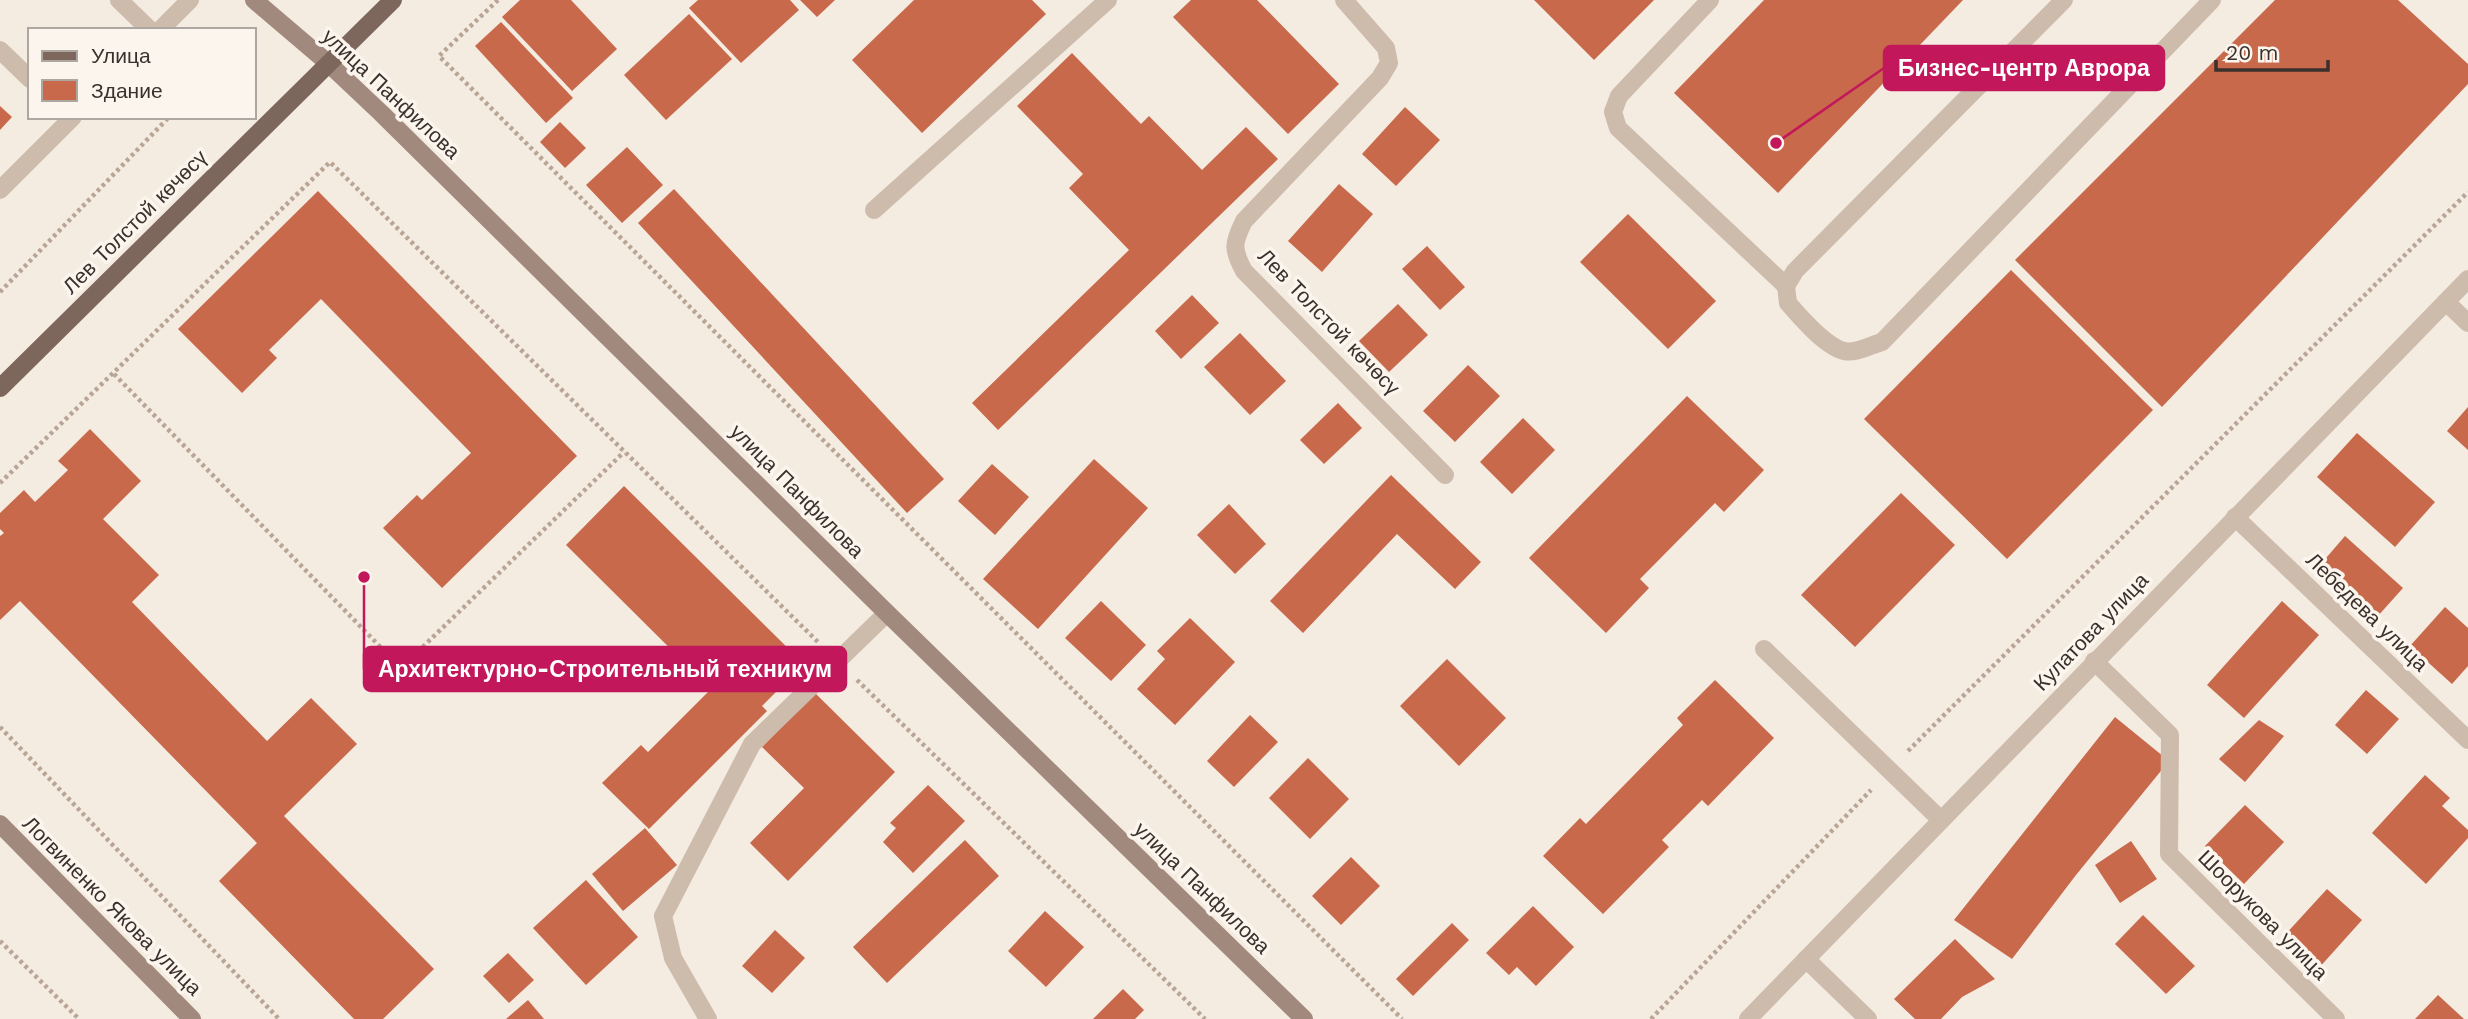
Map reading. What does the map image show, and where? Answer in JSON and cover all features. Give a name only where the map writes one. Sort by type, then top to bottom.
[{"type":"main road","name":"Лев Толстой көчөсү","points":[[3,379],[393,0]]},
{"type":"street","points":[[119,0],[147,28]]},
{"type":"street","points":[[162,28],[190,0]]},
{"type":"street","name":"улица Панфилова","points":[[254,0],[328,63],[381,113],[887,613],[1304,1019]]},
{"type":"street","points":[[874,210],[1108,0]]},
{"type":"street","name":"Лев Толстой көчөсү","points":[[1344,0],[1386,48],[1389,63],[1380,78],[1244,222],[1235,240],[1236,256],[1244,271],[1445,475]]},
{"type":"street","points":[[1710,0],[1619,96],[1613,112],[1618,128],[1786,286]]},
{"type":"street","points":[[2064,0],[1795,271],[1786,286],[1788,303],[1825,340],[1844,351],[1862,349],[1882,342],[2212,0]]},
{"type":"street","points":[[0,50],[28,77]]},
{"type":"street","points":[[0,190],[70,119]]},
{"type":"street","name":"Кулатова улица","points":[[1748,1019],[2468,279]]},
{"type":"street","points":[[2446,302],[2468,323]]},
{"type":"street","name":"Лебедева улица","points":[[2235,517],[2468,740]]},
{"type":"street","points":[[708,1019],[673,958],[663,916],[752,744],[887,613]]},
{"type":"street","points":[[1764,649],[1941,820]]},
{"type":"street","name":"Шоорукова улица","points":[[2094,661],[2170,735],[2169,854],[2336,1019]]},
{"type":"street","name":"Логвиненко Якова улица","points":[[0,824],[192,1019]]},
{"type":"street","points":[[1806,959],[1868,1019]]},
{"type":"path","points":[[498,0],[439,56],[1402,1019]]},
{"type":"path","points":[[0,292],[167,119]]},
{"type":"path","points":[[0,483],[331,162],[1205,1019]]},
{"type":"path","points":[[1651,1019],[1890,770],[2468,192]]},
{"type":"path","points":[[114,374],[401,668],[624,452]]},
{"type":"path","points":[[0,727],[279,1019]]},
{"type":"path","points":[[0,941],[79,1019]]},
{"type":"building","points":[[520,0],[571,0],[617,49],[572,91],[502,17]]},
{"type":"building","points":[[698,0],[790,0],[799,10],[741,63],[689,8]]},
{"type":"building","points":[[800,0],[835,0],[817,17]]},
{"type":"building","points":[[914,0],[1032,0],[1046,14],[922,133],[852,60]]},
{"type":"building","points":[[1191,0],[1257,0],[1339,84],[1288,134],[1173,17]]},
{"type":"building","points":[[1534,0],[1654,0],[1594,60]]},
{"type":"building","points":[[1764,0],[1963,0],[1778,193],[1674,93]]},
{"type":"building","points":[[2275,0],[2398,0],[2468,64],[2468,84],[2162,407],[2015,260]]},
{"type":"building","points":[[689,14],[732,59],[666,120],[624,75]]},
{"type":"building","points":[[501,22],[573,98],[546,123],[475,46]]},
{"type":"building","points":[[1072,53],[1141,124],[1149,116],[1202,170],[1246,127],[1278,159],[998,430],[972,403],[1129,250],[1069,188],[1083,174],[1017,106]]},
{"type":"building","points":[[0,106],[12,117],[0,130]]},
{"type":"building","points":[[1405,107],[1440,140],[1396,186],[1362,154]]},
{"type":"building","points":[[560,122],[586,148],[565,168],[540,142]]},
{"type":"building","points":[[627,147],[663,185],[622,223],[586,185]]},
{"type":"building","points":[[1339,184],[1373,214],[1322,272],[1288,241]]},
{"type":"building","points":[[674,189],[944,479],[907,513],[638,223]]},
{"type":"building","points":[[318,191],[577,456],[442,588],[383,528],[417,495],[422,500],[471,453],[321,299],[269,350],[277,358],[242,393],[178,329]]},
{"type":"building","points":[[1628,214],[1716,301],[1668,349],[1580,262]]},
{"type":"building","points":[[1427,246],[1465,287],[1440,310],[1402,269]]},
{"type":"building","points":[[2011,270],[2153,410],[2007,559],[1864,419]]},
{"type":"building","points":[[1192,295],[1219,323],[1181,359],[1155,331]]},
{"type":"building","points":[[1398,304],[1428,335],[1389,372],[1359,341]]},
{"type":"building","points":[[1240,333],[1286,381],[1250,415],[1204,367]]},
{"type":"building","points":[[1468,365],[1500,396],[1455,442],[1423,411]]},
{"type":"building","points":[[1687,396],[1764,470],[1724,512],[1715,503],[1640,579],[1649,588],[1606,633],[1529,558]]},
{"type":"building","points":[[1338,403],[1362,428],[1324,464],[1300,440]]},
{"type":"building","points":[[2468,407],[2468,450],[2447,431]]},
{"type":"building","points":[[1523,418],[1555,450],[1512,494],[1480,462]]},
{"type":"building","points":[[90,429],[141,481],[103,519],[159,575],[132,602],[267,741],[311,698],[357,744],[284,816],[434,969],[383,1019],[354,1019],[219,881],[257,843],[20,601],[0,620],[0,536],[4,533],[0,529],[0,513],[24,490],[35,502],[68,470],[58,461]]},
{"type":"building","points":[[2357,433],[2435,502],[2395,547],[2317,477]]},
{"type":"building","points":[[1094,459],[1148,508],[1038,629],[983,579]]},
{"type":"building","points":[[992,464],[1029,497],[995,535],[958,501]]},
{"type":"building","points":[[1391,475],[1481,562],[1455,589],[1397,534],[1303,633],[1270,601]]},
{"type":"building","points":[[624,486],[804,664],[762,706],[767,711],[649,829],[602,783],[641,745],[648,752],[711,689],[566,545]]},
{"type":"building","points":[[1901,493],[1955,545],[1855,647],[1801,595]]},
{"type":"building","points":[[1229,504],[1266,544],[1235,574],[1197,535]]},
{"type":"building","points":[[2345,536],[2403,588],[2377,617],[2320,565]]},
{"type":"building","points":[[1101,601],[1146,645],[1111,681],[1065,638]]},
{"type":"building","points":[[2282,601],[2319,635],[2244,718],[2207,685]]},
{"type":"building","points":[[2445,607],[2468,628],[2468,666],[2452,684],[2410,646]]},
{"type":"building","points":[[1190,618],[1235,662],[1175,725],[1137,689],[1165,659],[1157,651]]},
{"type":"building","points":[[1447,659],[1506,718],[1459,766],[1400,706]]},
{"type":"building","points":[[1715,680],[1774,738],[1708,806],[1702,800],[1662,840],[1669,847],[1603,914],[1543,856],[1580,818],[1586,824],[1683,725],[1677,718]]},
{"type":"building","points":[[2366,690],[2399,719],[2367,754],[2335,725]]},
{"type":"building","points":[[815,693],[895,772],[788,881],[750,843],[804,788],[762,747]]},
{"type":"building","points":[[1250,715],[1278,742],[1234,787],[1207,761]]},
{"type":"building","points":[[2115,717],[2169,761],[2012,959],[1954,920]]},
{"type":"building","points":[[2259,720],[2284,736],[2245,782],[2219,759]]},
{"type":"building","points":[[1308,758],[1349,799],[1310,839],[1269,798]]},
{"type":"building","points":[[2425,775],[2450,798],[2442,806],[2468,830],[2468,838],[2426,884],[2372,833]]},
{"type":"building","points":[[928,785],[965,821],[913,873],[883,842],[896,828],[890,823]]},
{"type":"building","points":[[2245,805],[2284,842],[2244,884],[2205,846]]},
{"type":"building","points":[[645,828],[677,865],[623,911],[592,874]]},
{"type":"building","points":[[965,840],[999,876],[887,983],[853,947]]},
{"type":"building","points":[[2131,841],[2157,879],[2120,903],[2095,865]]},
{"type":"building","points":[[1351,857],[1380,886],[1341,925],[1312,896]]},
{"type":"building","points":[[586,880],[638,937],[586,985],[533,928]]},
{"type":"building","points":[[2327,889],[2362,920],[2318,969],[2283,937]]},
{"type":"building","points":[[1533,906],[1574,947],[1536,986],[1517,967],[1509,975],[1486,953]]},
{"type":"building","points":[[1045,911],[1084,947],[1046,987],[1008,951]]},
{"type":"building","points":[[2143,915],[2195,966],[2166,994],[2115,944]]},
{"type":"building","points":[[1452,923],[1469,940],[1413,996],[1396,979]]},
{"type":"building","points":[[775,930],[805,958],[772,993],[742,966]]},
{"type":"building","points":[[1955,939],[1995,979],[1962,997],[1941,1019],[1915,1019],[1894,999]]},
{"type":"building","points":[[508,953],[534,980],[509,1003],[483,976]]},
{"type":"building","points":[[1123,989],[1144,1010],[1135,1019],[1093,1019]]},
{"type":"building","points":[[2438,995],[2464,1019],[2415,1019]]},
{"type":"building","points":[[528,1000],[544,1019],[506,1019]]},
{"type":"place","name":"Бизнес-центр Аврора","points":[[1776,143]]},
{"type":"place","name":"Архитектурно-Строительный техникум","points":[[364,577]]}]
